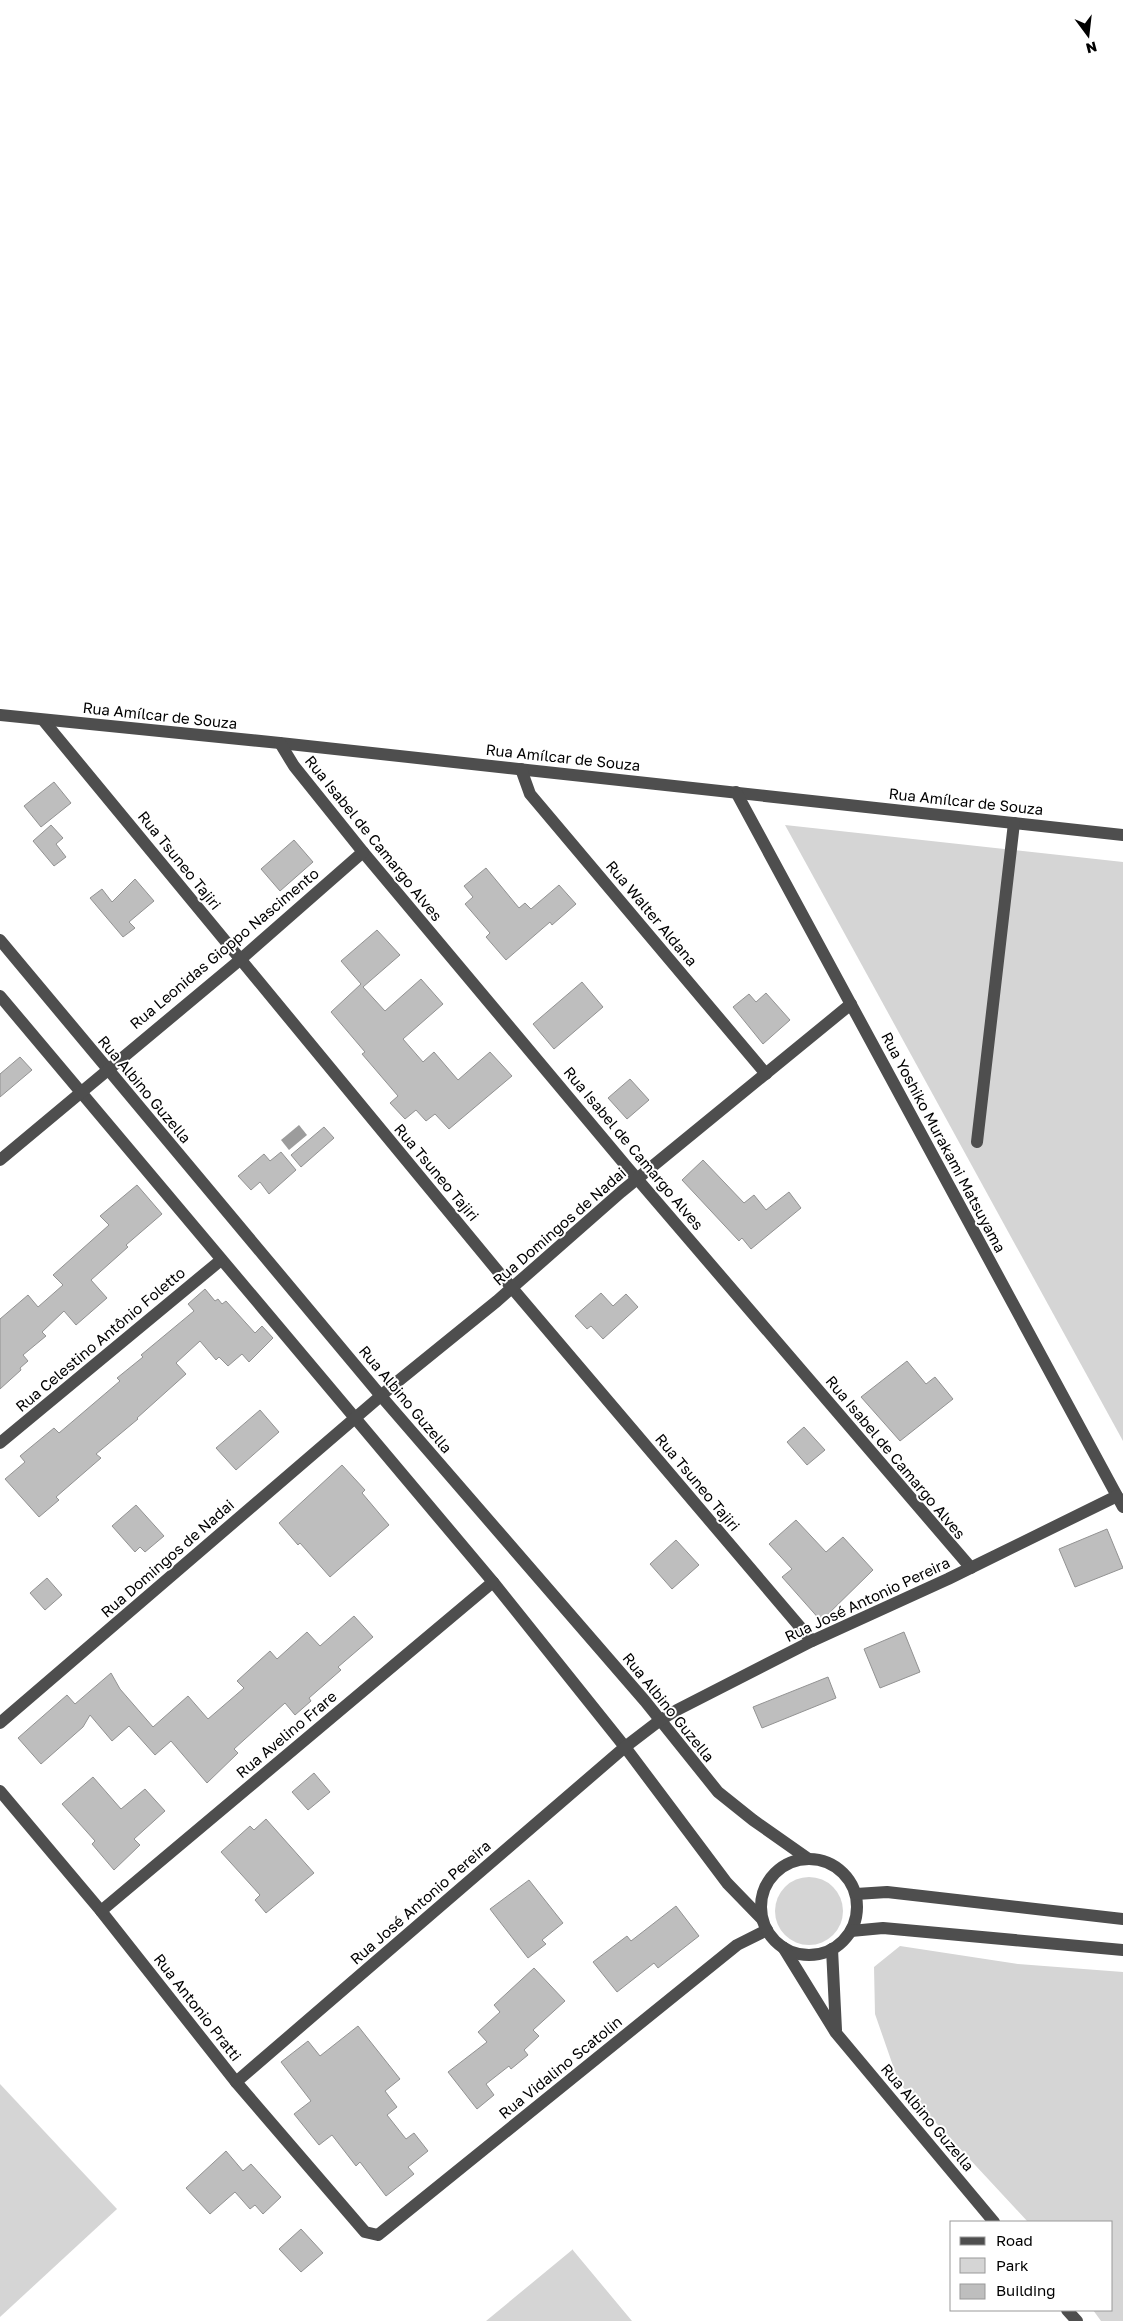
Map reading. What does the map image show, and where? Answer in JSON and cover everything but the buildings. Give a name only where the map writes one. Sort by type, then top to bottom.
[{"type":"street","name":"Rua Amílcar de Souza","points":[[0,715],[280,743],[1123,835]]},
{"type":"street","name":"Rua Tsuneo Tajiri","points":[[43,720],[512,1288],[812,1641]]},
{"type":"street","name":"Rua Isabel de Camargo Alves","points":[[280,743],[294,766],[363,852],[638,1179],[971,1568]]},
{"type":"street","name":"Rua Walter Aldana","points":[[521,769],[530,794],[766,1074]]},
{"type":"street","name":"Rua Yoshiko Murakami Matsuyama","points":[[736,792],[1120,1502]]},
{"type":"street","points":[[977,1142],[1014,823]]},
{"type":"street","name":"Rua Leonidas Gioppo Nascimento","points":[[0,1160],[241,959],[363,852]]},
{"type":"street","name":"Rua Albino Guzella","points":[[0,940],[381,1396],[645,1701],[718,1792],[753,1820],[807,1858]]},
{"type":"street","points":[[0,996],[492,1582],[625,1747],[727,1883],[783,1947],[807,1955],[820,1954],[832,1949],[851,1931],[858,1906],[856,1894],[843,1872],[832,1864],[807,1858],[783,1866],[773,1875],[762,1896],[764,1924]]},
{"type":"street","name":"Rua Domingos de Nadai","points":[[0,1723],[381,1396],[512,1288],[638,1179],[851,1004]]},
{"type":"street","name":"Rua Celestino Antônio Foletto","points":[[0,1443],[221,1260]]},
{"type":"street","name":"Rua José Antonio Pereira","points":[[236,2082],[625,1747],[659,1720],[812,1641],[1120,1502]]},
{"type":"street","name":"Rua Avelino Frare","points":[[101,1911],[492,1582]]},
{"type":"street","name":"Rua Antonio Pratti","points":[[0,1791],[101,1911],[236,2082],[366,2232],[378,2235]]},
{"type":"street","points":[[856,1894],[888,1892],[1123,1919]]},
{"type":"street","name":"Rua Vidalino Scatolin","points":[[378,2235],[764,1924]]},
{"type":"street","points":[[851,1931],[882,1928],[1123,1950]]},
{"type":"street","name":"Rua Albino Guzella","points":[[783,1947],[836,2033],[993,2221]]},
{"type":"street","points":[[832,1949],[836,2033]]},
{"type":"street","points":[[1068,2311],[1077,2321]]},
{"type":"green space","points":[[785,825],[1123,862],[1123,1441]]},
{"type":"green space","points":[[802,1877],[816,1877],[828,1882],[838,1892],[843,1904],[843,1918],[838,1930],[828,1940],[816,1945],[802,1945],[790,1940],[780,1930],[775,1918],[775,1904],[780,1892],[790,1882]]},
{"type":"green space","points":[[900,1946],[1018,1964],[1123,1972],[1123,2321],[1101,2321],[1094,2311],[1113,2311],[1113,2221],[1027,2221],[899,2083],[875,2014],[874,1967]]},
{"type":"green space","points":[[0,2084],[117,2209],[0,2317]]},
{"type":"green space","points":[[572,2250],[632,2321],[486,2321]]},
{"type":"shaded area","points":[[299,1125],[307,1135],[289,1150],[281,1140]]}]
